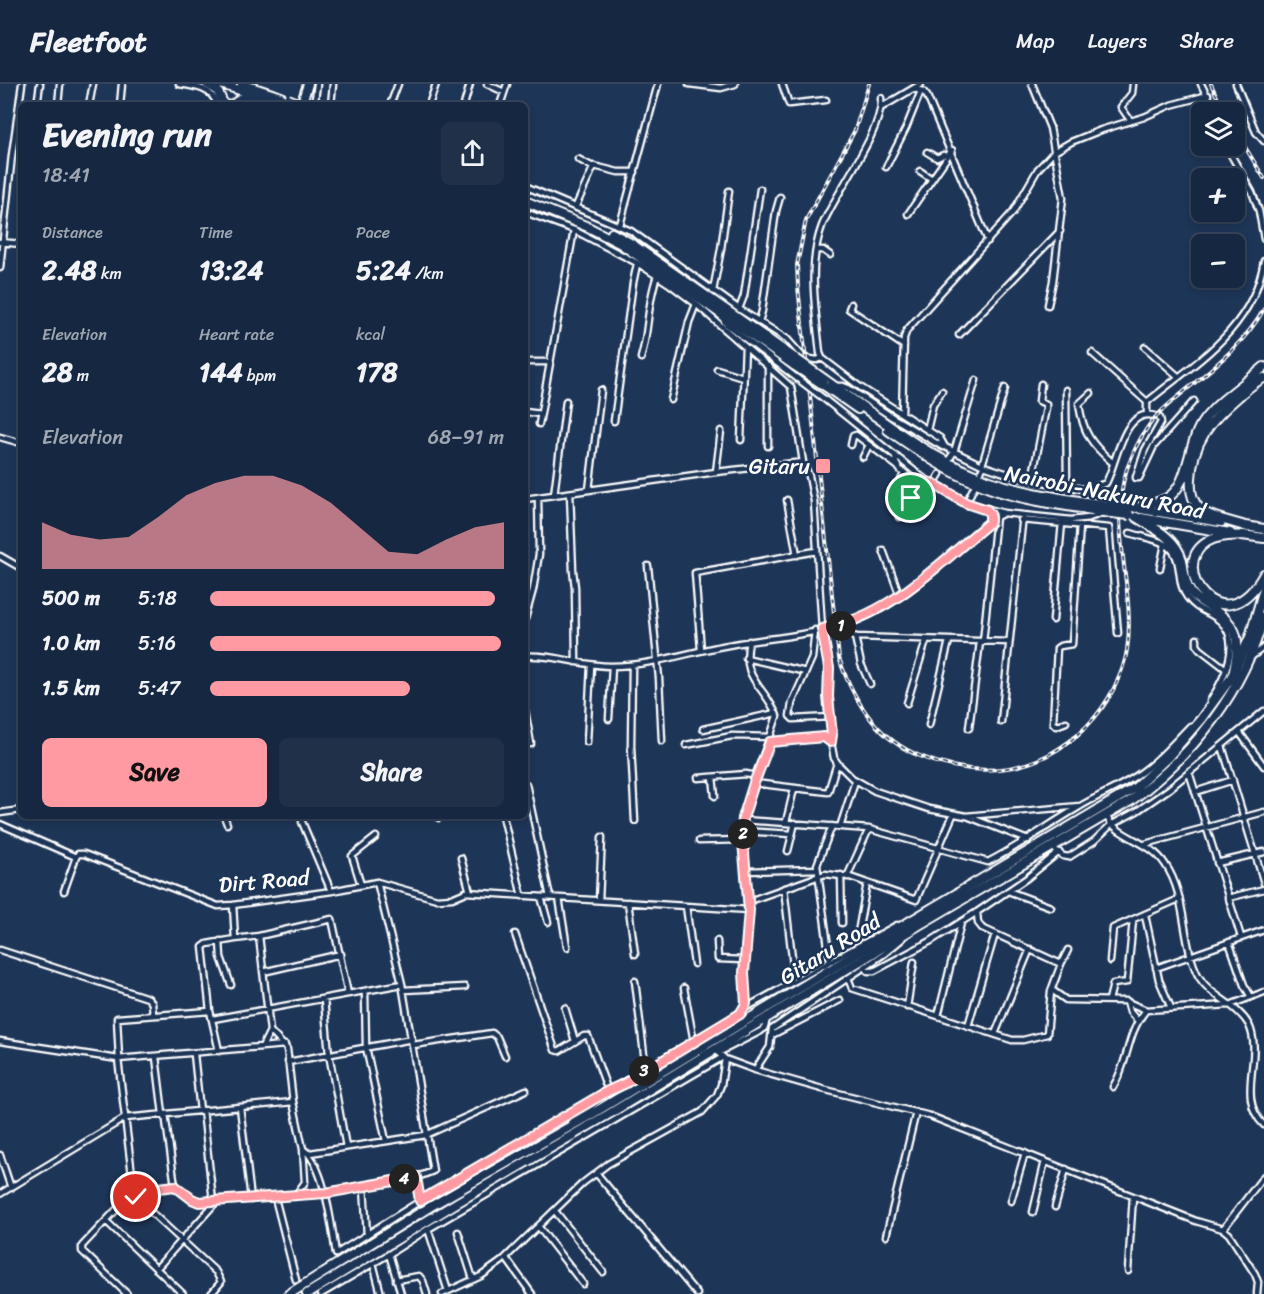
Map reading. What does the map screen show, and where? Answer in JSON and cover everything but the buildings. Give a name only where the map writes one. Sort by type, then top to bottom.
[{"type":"main road","points":[[207,84],[217,90],[223,102]]},
{"type":"main road","points":[[220,84],[272,96]]},
{"type":"main road","points":[[242,84],[286,102]]},
{"type":"main road","points":[[249,84],[272,96]]},
{"type":"main road","points":[[303,102],[308,84]]},
{"type":"main road","points":[[235,102],[248,96],[272,96]]},
{"type":"main road","points":[[528,196],[587,221],[632,244],[796,362]]},
{"type":"main road","points":[[528,202],[606,235],[656,268],[716,316],[796,362]]},
{"type":"main road","name":"Nairobi-Nakuru Road","points":[[796,362],[935,462],[994,490],[1029,498],[1110,510],[1264,529]]},
{"type":"main road","points":[[1133,512],[1175,492],[1183,478],[1192,441],[1204,419],[1264,367]]},
{"type":"main road","points":[[1248,526],[1206,513],[1199,508],[1191,492],[1191,474],[1196,448],[1208,426],[1241,395],[1264,378]]},
{"type":"main road","name":"Nairobi-Nakuru Road","points":[[824,382],[834,386],[930,452],[982,478],[1110,510]]},
{"type":"main road","points":[[1133,512],[1170,538],[1182,559],[1191,593],[1225,617],[1231,624],[1238,645],[1230,670]]},
{"type":"main road","name":"Nairobi-Nakuru Road","points":[[1133,512],[1264,538]]},
{"type":"main road","points":[[1244,535],[1223,537],[1207,542],[1202,547],[1194,563],[1197,587],[1211,600],[1222,605],[1232,604],[1251,595],[1264,574]]},
{"type":"main road","name":"Gitaru Road","points":[[289,1294],[431,1206],[532,1149],[917,921],[1135,788],[1169,756],[1201,719],[1256,621],[1264,588]]},
{"type":"main road","name":"Gitaru Road","points":[[308,1294],[448,1208],[720,1055],[723,1045],[917,921],[1056,850],[1132,800],[1163,776],[1203,734],[1231,693],[1249,659],[1264,616]]},
{"type":"main road","points":[[532,1149],[577,1117],[608,1091]]},
{"type":"street","points":[[20,102],[22,84]]},
{"type":"street","points":[[38,102],[40,84]]},
{"type":"street","points":[[58,102],[60,84]]},
{"type":"street","points":[[90,102],[93,84]]},
{"type":"street","points":[[120,102],[122,84]]},
{"type":"street","points":[[179,84],[208,92],[216,102]]},
{"type":"street","points":[[318,84],[315,100],[318,102]]},
{"type":"street","points":[[332,102],[333,84]]},
{"type":"street","points":[[391,102],[398,84]]},
{"type":"street","points":[[430,102],[436,84]]},
{"type":"street","points":[[465,102],[470,84]]},
{"type":"street","points":[[487,84],[504,92]]},
{"type":"street","points":[[501,102],[507,84]]},
{"type":"street","points":[[620,225],[658,84]]},
{"type":"street","points":[[692,84],[720,88],[735,84]]},
{"type":"street","points":[[782,84],[789,104],[826,100]]},
{"type":"street","points":[[882,107],[921,84]]},
{"type":"street","points":[[1032,84],[1050,128],[1063,198],[1048,305]]},
{"type":"street","points":[[1130,120],[1120,107],[1132,93],[1133,84]]},
{"type":"street","points":[[1202,84],[1211,102]]},
{"type":"street","points":[[1236,84],[1256,132],[1264,141]]},
{"type":"street","points":[[912,89],[921,91],[927,96],[988,240]]},
{"type":"street","points":[[886,167],[906,128],[921,91]]},
{"type":"street","points":[[902,414],[904,336],[909,327],[1013,212],[1038,169],[1055,152],[1071,142],[1171,105],[1208,95]]},
{"type":"street","points":[[881,98],[882,107],[864,148],[825,221],[816,250],[814,296],[822,358],[940,438],[945,447]]},
{"type":"street","points":[[0,268],[1,242],[18,114]]},
{"type":"street","points":[[927,152],[937,158],[950,153]]},
{"type":"street","points":[[908,214],[950,153]]},
{"type":"street","points":[[1232,156],[1252,192],[1261,217],[1264,239]]},
{"type":"street","points":[[578,159],[593,167],[634,172]]},
{"type":"street","points":[[576,206],[593,167]]},
{"type":"street","points":[[920,171],[932,179]]},
{"type":"street","points":[[528,187],[620,225],[654,246],[738,309],[787,339],[804,358],[817,360],[822,358]]},
{"type":"street","points":[[738,309],[744,296],[760,189]]},
{"type":"street","points":[[713,291],[729,191]]},
{"type":"street","points":[[759,322],[780,197]]},
{"type":"street","points":[[528,213],[569,226],[657,276],[716,316],[934,484],[966,503],[996,514],[1004,513],[1022,518],[1109,528],[1118,633]]},
{"type":"street","points":[[539,424],[574,230]]},
{"type":"street","points":[[958,335],[1060,231]]},
{"type":"street","points":[[1,242],[18,244]]},
{"type":"street","points":[[816,250],[830,255]]},
{"type":"street","points":[[1147,402],[1179,377],[1236,325],[1255,295],[1264,261]]},
{"type":"street","points":[[614,421],[633,283],[638,264]]},
{"type":"street","points":[[641,358],[657,276]]},
{"type":"street","points":[[671,400],[689,322],[696,304]]},
{"type":"street","points":[[851,304],[849,309],[904,346]]},
{"type":"street","points":[[716,316],[745,347],[793,390],[803,462],[809,476],[814,501],[822,629],[829,668],[831,742],[837,763],[855,781],[896,799],[953,815],[966,816],[1080,806]]},
{"type":"street","points":[[741,440],[745,347]]},
{"type":"street","points":[[1145,347],[1179,377]]},
{"type":"street","points":[[1092,353],[1147,402],[1147,414]]},
{"type":"street","points":[[528,362],[550,362]]},
{"type":"street","points":[[768,366],[768,446]]},
{"type":"street","points":[[717,369],[743,377]]},
{"type":"street","points":[[950,458],[954,452],[976,380]]},
{"type":"street","points":[[1032,480],[1046,408],[1046,404],[1039,401],[1041,384]]},
{"type":"street","points":[[834,386],[848,388],[892,417],[954,452],[1006,475],[1088,490],[1106,483],[1128,428],[1147,414],[1157,416],[1161,422],[1145,450],[1137,479],[1154,446],[1194,401]]},
{"type":"street","points":[[981,473],[1005,388]]},
{"type":"street","points":[[589,490],[601,390]]},
{"type":"street","points":[[927,430],[933,405],[942,390]]},
{"type":"street","points":[[1066,390],[1066,486]]},
{"type":"street","points":[[1091,393],[1079,405],[1084,431],[1094,445],[1113,463]]},
{"type":"street","points":[[554,495],[566,401]]},
{"type":"street","points":[[528,412],[541,414]]},
{"type":"street","points":[[716,472],[721,431]]},
{"type":"street","points":[[851,445],[854,435],[915,480],[923,484],[934,484]]},
{"type":"street","points":[[0,437],[18,441]]},
{"type":"street","points":[[863,457],[869,445]]},
{"type":"street","points":[[895,455],[897,466]]},
{"type":"street","points":[[528,499],[803,462]]},
{"type":"street","points":[[899,517],[899,480],[905,472]]},
{"type":"street","points":[[934,484],[940,474]]},
{"type":"street","points":[[911,506],[912,482],[915,480]]},
{"type":"street","points":[[966,503],[974,487]]},
{"type":"street","points":[[570,493],[576,662]]},
{"type":"street","points":[[528,609],[539,554],[538,497]]},
{"type":"street","points":[[787,500],[797,555]]},
{"type":"street","points":[[987,510],[990,514],[990,522]]},
{"type":"street","points":[[1022,518],[1071,520],[1089,518],[1110,510]]},
{"type":"street","points":[[528,656],[591,665],[632,665],[701,650],[847,624],[870,615],[900,596],[990,522],[996,514]]},
{"type":"street","points":[[969,728],[996,514]]},
{"type":"street","points":[[1001,722],[1022,518]]},
{"type":"street","points":[[1053,620],[1062,523]]},
{"type":"street","points":[[1066,722],[1056,726],[1053,723],[1058,648],[1072,644],[1080,525]]},
{"type":"street","points":[[743,820],[869,829],[988,862],[1028,840],[1080,806],[1137,776],[1172,745],[1201,714],[1230,670],[1231,644],[1226,627],[1218,619],[1203,612],[1186,596],[1175,553],[1165,544],[1130,533]]},
{"type":"street","points":[[1160,568],[1165,544]]},
{"type":"street","points":[[883,550],[900,596]]},
{"type":"street","points":[[701,650],[695,573],[816,551]]},
{"type":"street","points":[[0,556],[18,566]]},
{"type":"street","points":[[648,566],[662,741]]},
{"type":"street","points":[[847,624],[855,637],[861,664],[870,684]]},
{"type":"street","points":[[815,630],[813,652],[792,704],[790,716],[794,719],[831,717]]},
{"type":"street","points":[[855,637],[1009,642]]},
{"type":"street","points":[[1197,639],[1200,649],[1230,670]]},
{"type":"street","points":[[748,1005],[744,973],[749,902],[742,831],[743,820],[777,717],[747,669],[749,641]]},
{"type":"street","points":[[907,703],[926,641]]},
{"type":"street","points":[[929,725],[949,641]]},
{"type":"street","points":[[1249,659],[1264,647]]},
{"type":"street","points":[[746,658],[806,672]]},
{"type":"street","points":[[587,742],[591,665]]},
{"type":"street","points":[[632,665],[631,746],[635,821]]},
{"type":"street","points":[[609,719],[612,666]]},
{"type":"street","points":[[865,967],[868,971],[874,970],[931,941],[1008,891],[1056,850],[1065,857],[1076,854],[1111,825],[1137,811],[1189,772],[1264,711]]},
{"type":"street","points":[[703,729],[776,713]]},
{"type":"street","points":[[528,727],[531,744]]},
{"type":"street","points":[[1239,732],[1264,766]]},
{"type":"street","points":[[686,745],[732,736],[770,740],[824,737],[831,742]]},
{"type":"street","points":[[1222,746],[1264,884]]},
{"type":"street","points":[[1258,759],[1264,756]]},
{"type":"street","points":[[754,783],[828,792],[837,763]]},
{"type":"street","points":[[1189,772],[1241,937]]},
{"type":"street","points":[[698,778],[746,774],[756,776]]},
{"type":"street","points":[[713,777],[715,796]]},
{"type":"street","points":[[1195,792],[1233,780]]},
{"type":"street","points":[[840,826],[855,781]]},
{"type":"street","points":[[786,822],[794,789]]},
{"type":"street","points":[[528,793],[550,897]]},
{"type":"street","points":[[1090,801],[1098,804]]},
{"type":"street","points":[[0,813],[18,810]]},
{"type":"street","points":[[1145,844],[1264,812]]},
{"type":"street","points":[[749,902],[819,875],[841,875],[916,900],[953,815]]},
{"type":"street","points":[[966,816],[1028,840]]},
{"type":"street","points":[[225,819],[227,824]]},
{"type":"street","points":[[504,819],[522,896]]},
{"type":"street","points":[[1108,819],[1111,825],[1145,844],[1166,864],[1179,899],[1191,954],[1203,983],[1245,1020],[1253,1035],[1255,1046],[1251,1103],[1263,1126]]},
{"type":"street","points":[[302,822],[331,891]]},
{"type":"street","points":[[788,851],[795,823]]},
{"type":"street","name":"Dirt Road","points":[[0,824],[76,857],[84,854],[212,904],[233,905],[377,882],[437,899],[452,898],[471,892],[749,910]]},
{"type":"street","points":[[830,962],[817,869],[832,826]]},
{"type":"street","points":[[847,877],[869,829]]},
{"type":"street","points":[[742,831],[792,834]]},
{"type":"street","points":[[361,885],[352,856],[376,837]]},
{"type":"street","points":[[599,900],[602,837]]},
{"type":"street","points":[[699,841],[743,840]]},
{"type":"street","points":[[1217,863],[1264,852]]},
{"type":"street","points":[[64,891],[76,857]]},
{"type":"street","points":[[461,858],[471,892]]},
{"type":"street","points":[[746,871],[817,869]]},
{"type":"street","points":[[841,875],[842,923]]},
{"type":"street","points":[[127,1294],[81,1249],[133,1192],[175,1186],[196,1201],[275,1198],[364,1187],[416,1177],[433,1171],[402,984],[377,882]]},
{"type":"street","points":[[857,938],[867,884]]},
{"type":"street","points":[[784,888],[793,966]]},
{"type":"street","points":[[1228,898],[1264,889]]},
{"type":"street","points":[[1008,891],[1051,907]]},
{"type":"street","points":[[541,897],[548,922]]},
{"type":"street","points":[[559,898],[567,947]]},
{"type":"street","points":[[1110,961],[1113,929],[1179,899]]},
{"type":"street","points":[[628,902],[635,954]]},
{"type":"street","points":[[233,905],[235,939]]},
{"type":"street","points":[[686,906],[694,964]]},
{"type":"street","points":[[977,912],[979,926],[1061,964]]},
{"type":"street","points":[[1145,915],[1155,968],[1171,1008]]},
{"type":"street","points":[[219,1051],[210,1011],[203,947],[207,944],[259,936],[333,919],[348,994]]},
{"type":"street","points":[[1109,1000],[1113,984],[1127,982],[1133,920]]},
{"type":"street","points":[[303,1149],[310,1153],[326,1193],[336,1254],[420,1201],[694,1042],[740,1014],[748,1005],[893,927],[917,921]]},
{"type":"street","points":[[755,1070],[766,1056],[772,1032],[884,954],[917,921]]},
{"type":"street","points":[[938,1016],[962,921]]},
{"type":"street","points":[[1155,968],[1264,930]]},
{"type":"street","points":[[515,934],[555,1050],[559,1051],[584,1036],[590,1038],[608,1091]]},
{"type":"street","points":[[968,1026],[995,934]]},
{"type":"street","points":[[259,936],[270,1031],[262,1047]]},
{"type":"street","points":[[220,941],[221,957],[231,985]]},
{"type":"street","points":[[717,941],[718,959],[745,960]]},
{"type":"street","points":[[1229,942],[1244,985],[1251,997]]},
{"type":"street","points":[[995,1034],[1030,949]]},
{"type":"street","points":[[0,950],[148,998],[152,1003],[153,1014]]},
{"type":"street","points":[[848,978],[852,988],[1018,1040],[1047,1035],[1052,990],[1068,950]]},
{"type":"street","points":[[263,972],[341,954]]},
{"type":"street","points":[[907,1007],[914,962]]},
{"type":"street","points":[[635,981],[646,1070]]},
{"type":"street","points":[[213,1019],[402,984]]},
{"type":"street","points":[[403,990],[465,987]]},
{"type":"street","points":[[684,988],[694,1042]]},
{"type":"street","points":[[1052,990],[1066,1000],[1127,1001],[1146,1010],[1230,1005],[1264,992]]},
{"type":"street","points":[[365,991],[366,1047],[386,1141]]},
{"type":"street","points":[[324,999],[329,1054],[346,1147]]},
{"type":"street","points":[[764,1029],[772,1032],[840,1000]]},
{"type":"street","points":[[1127,1001],[1130,1012],[1137,1020]]},
{"type":"street","points":[[748,1005],[756,1009]]},
{"type":"street","points":[[564,1008],[575,1041]]},
{"type":"street","points":[[1113,1087],[1137,1020],[1146,1010]]},
{"type":"street","points":[[210,1011],[117,1018],[118,1059],[133,1192],[216,1272],[221,1279],[210,1294]]},
{"type":"street","points":[[720,1055],[764,1029],[766,1022]]},
{"type":"street","points":[[270,1031],[285,1045],[293,1102],[303,1149],[305,1182],[295,1196]]},
{"type":"street","points":[[288,1062],[366,1047],[492,1033],[497,1037],[505,1056]]},
{"type":"street","points":[[0,1041],[118,1059],[285,1045]]},
{"type":"street","points":[[156,1269],[183,1241],[215,1201],[194,1054]]},
{"type":"street","points":[[720,1055],[755,1070],[916,1112],[1196,1221],[1223,1229],[1236,1243],[1255,1274],[1258,1282],[1257,1294]]},
{"type":"street","points":[[442,1294],[493,1269],[583,1183],[608,1164],[690,1119],[711,1104],[721,1085],[720,1055]]},
{"type":"street","points":[[156,1057],[175,1186]]},
{"type":"street","points":[[310,1153],[426,1135],[526,1090]]},
{"type":"street","points":[[0,1194],[125,1118],[293,1102]]},
{"type":"street","points":[[240,1107],[251,1199]]},
{"type":"street","points":[[886,1236],[916,1112]]},
{"type":"street","points":[[321,1294],[613,1116]]},
{"type":"street","points":[[1011,1201],[1025,1153]]},
{"type":"street","points":[[0,1155],[11,1188]]},
{"type":"street","points":[[1033,1212],[1046,1161]]},
{"type":"street","points":[[1055,1207],[1066,1169]]},
{"type":"street","points":[[597,1174],[697,1294]]},
{"type":"street","points":[[1223,1229],[1264,1176]]},
{"type":"street","points":[[416,1177],[420,1201]]},
{"type":"street","points":[[364,1187],[367,1235]]},
{"type":"street","points":[[1128,1271],[1133,1196]]},
{"type":"street","points":[[275,1198],[296,1280]]},
{"type":"street","points":[[555,1210],[603,1272]]},
{"type":"street","points":[[106,1221],[183,1294]]},
{"type":"street","points":[[538,1226],[583,1284]]},
{"type":"street","points":[[428,1229],[448,1291]]},
{"type":"street","points":[[459,1232],[473,1279]]},
{"type":"street","points":[[389,1254],[401,1294]]},
{"type":"street","points":[[506,1258],[531,1294]]},
{"type":"street","points":[[373,1263],[381,1294]]},
{"type":"street","points":[[396,1280],[419,1276],[427,1294]]},
{"type":"railway","points":[[869,84],[855,130],[806,220],[797,265],[798,287],[839,658],[859,703],[879,729],[905,749],[952,766],[968,769],[1000,769],[1032,762],[1048,755],[1077,735],[1094,718],[1116,683],[1124,665],[1127,650],[1128,601],[1120,528],[1120,503],[1124,480],[1132,456],[1152,421],[1229,353],[1248,333],[1264,309]]},
{"type":"railway","points":[[1211,84],[1219,102]]},
{"type":"railway","points":[[1245,147],[1264,178]]},
{"type":"place","name":"Gitaru","points":[[823,466]]},
{"type":"route","points":[[136,1197],[134,1191],[175,1186],[199,1202],[275,1198],[326,1193],[416,1177],[420,1201],[608,1091],[624,1084],[740,1014],[746,1004],[744,973],[749,910],[742,831],[744,810],[770,742],[824,737],[831,742],[829,668],[822,629],[853,622],[892,602],[990,522],[990,514],[987,510],[966,503],[934,484],[923,484],[914,480],[911,498]]}]
